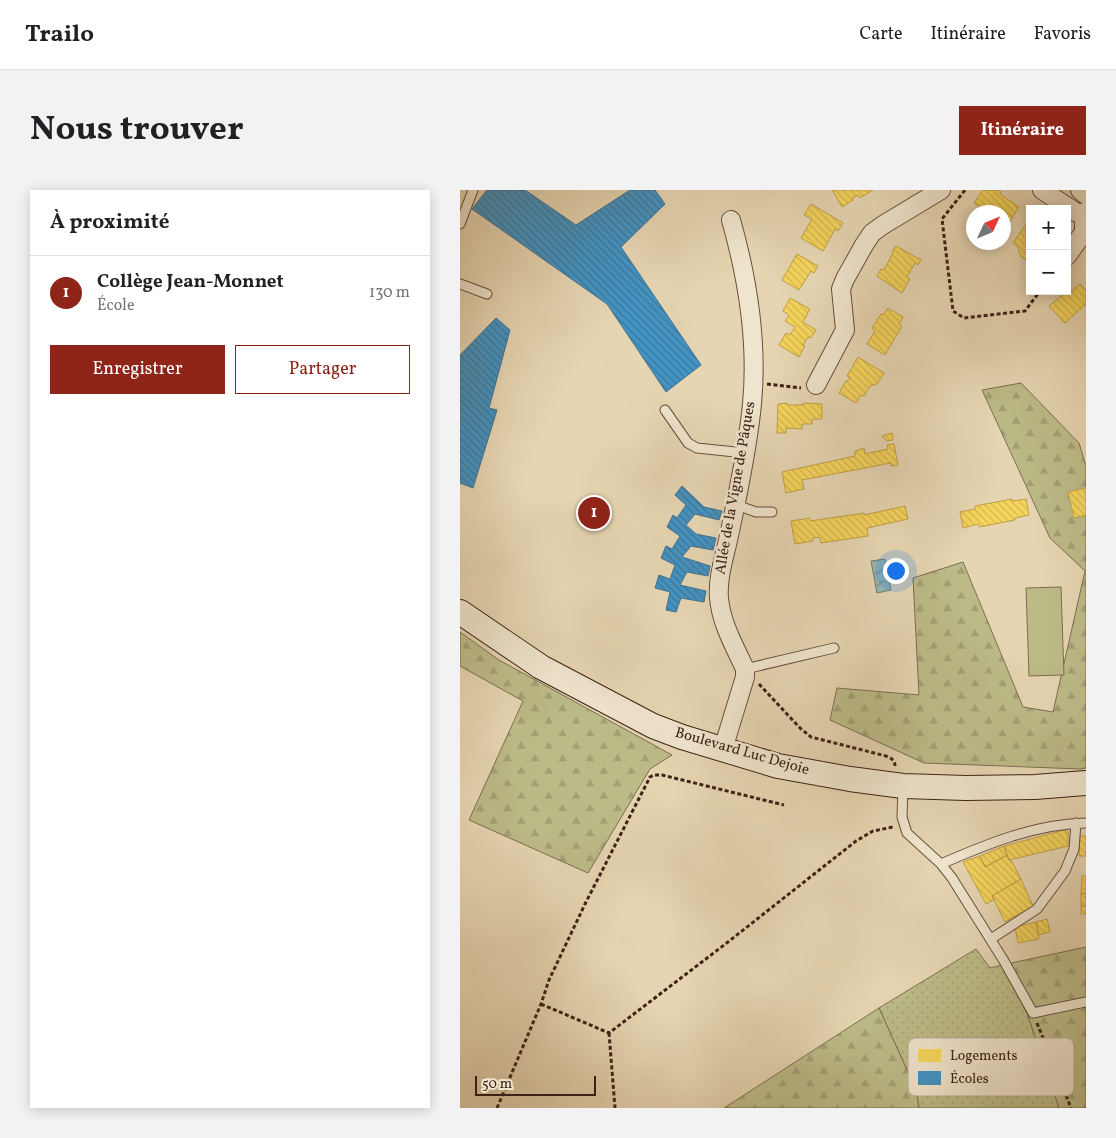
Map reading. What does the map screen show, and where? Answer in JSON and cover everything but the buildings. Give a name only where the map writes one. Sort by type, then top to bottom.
[{"type":"main road","name":"Boulevard Luc Dejoie","points":[[460,612],[541,668],[653,726],[778,766],[810,772],[900,774],[966,788],[1035,787],[1086,783]]},
{"type":"street","points":[[816,385],[845,330],[841,289],[844,279],[864,245],[872,233],[883,224],[941,190]]},
{"type":"street","points":[[1042,190],[1077,213],[1085,212],[1084,232],[1071,250]]},
{"type":"street","points":[[1080,190],[1086,195]]},
{"type":"street","name":"Allée de la Vigne de Pâques","points":[[731,220],[751,312],[754,361],[752,404],[719,598],[725,624],[745,673]]},
{"type":"street","points":[[723,749],[745,673]]},
{"type":"lane","points":[[460,224],[473,190]]},
{"type":"lane","points":[[460,284],[487,294]]},
{"type":"lane","points":[[665,410],[688,443],[697,448],[744,453]]},
{"type":"lane","points":[[736,505],[756,512],[772,512]]},
{"type":"lane","points":[[745,673],[834,648]]},
{"type":"lane","points":[[900,774],[902,817],[907,832],[941,864],[952,878],[991,939],[1033,1013],[1086,1002]]},
{"type":"lane","points":[[991,939],[1037,909],[1065,871],[1074,849],[1076,823]]},
{"type":"lane","points":[[941,864],[1006,838],[1048,826],[1086,823]]},
{"type":"path","points":[[965,190],[942,219],[953,310],[964,318],[1025,311],[1037,295]]},
{"type":"path","points":[[753,383],[807,389],[816,385]]},
{"type":"path","points":[[745,673],[756,681],[800,728],[811,737],[892,758],[900,774]]},
{"type":"path","points":[[889,766],[900,774]]},
{"type":"path","points":[[497,1108],[541,1004],[549,980],[586,902],[650,777],[662,775],[784,805]]},
{"type":"path","points":[[609,1033],[856,841],[873,831],[904,826]]},
{"type":"path","points":[[541,1004],[609,1033]]},
{"type":"path","points":[[1033,1013],[1043,1038]]},
{"type":"path","points":[[609,1033],[615,1108]]},
{"type":"path","points":[[1066,1096],[1071,1108]]},
{"type":"green space","points":[[1021,383],[1079,443],[1086,466],[1086,768],[924,763],[830,720],[837,688],[919,695],[913,578],[963,562],[1023,707],[1053,712],[1085,571],[1050,538],[982,390]]},
{"type":"green space","points":[[1061,587],[1064,675],[1029,676],[1026,588]]},
{"type":"green space","points":[[460,632],[499,660],[672,755],[650,769],[588,873],[469,820],[523,701],[460,666]]},
{"type":"green space","points":[[1086,947],[1086,1108],[1059,1108],[1055,1096],[1074,1096],[1074,1038],[1035,1038],[1027,1013],[1002,965]]},
{"type":"green space","points":[[976,949],[990,968],[1002,965],[1027,1013],[1035,1038],[908,1038],[908,1072],[879,1008]]},
{"type":"green space","points":[[879,1008],[908,1072],[908,1096],[917,1096],[919,1108],[724,1108]]},
{"type":"green space","points":[[917,1096],[1055,1096],[1059,1108],[919,1108]]},
{"type":"water","points":[[885,559],[891,590],[877,593],[871,561]]},
{"type":"place","name":"Collège Jean-Monnet","points":[[594,513]]}]
